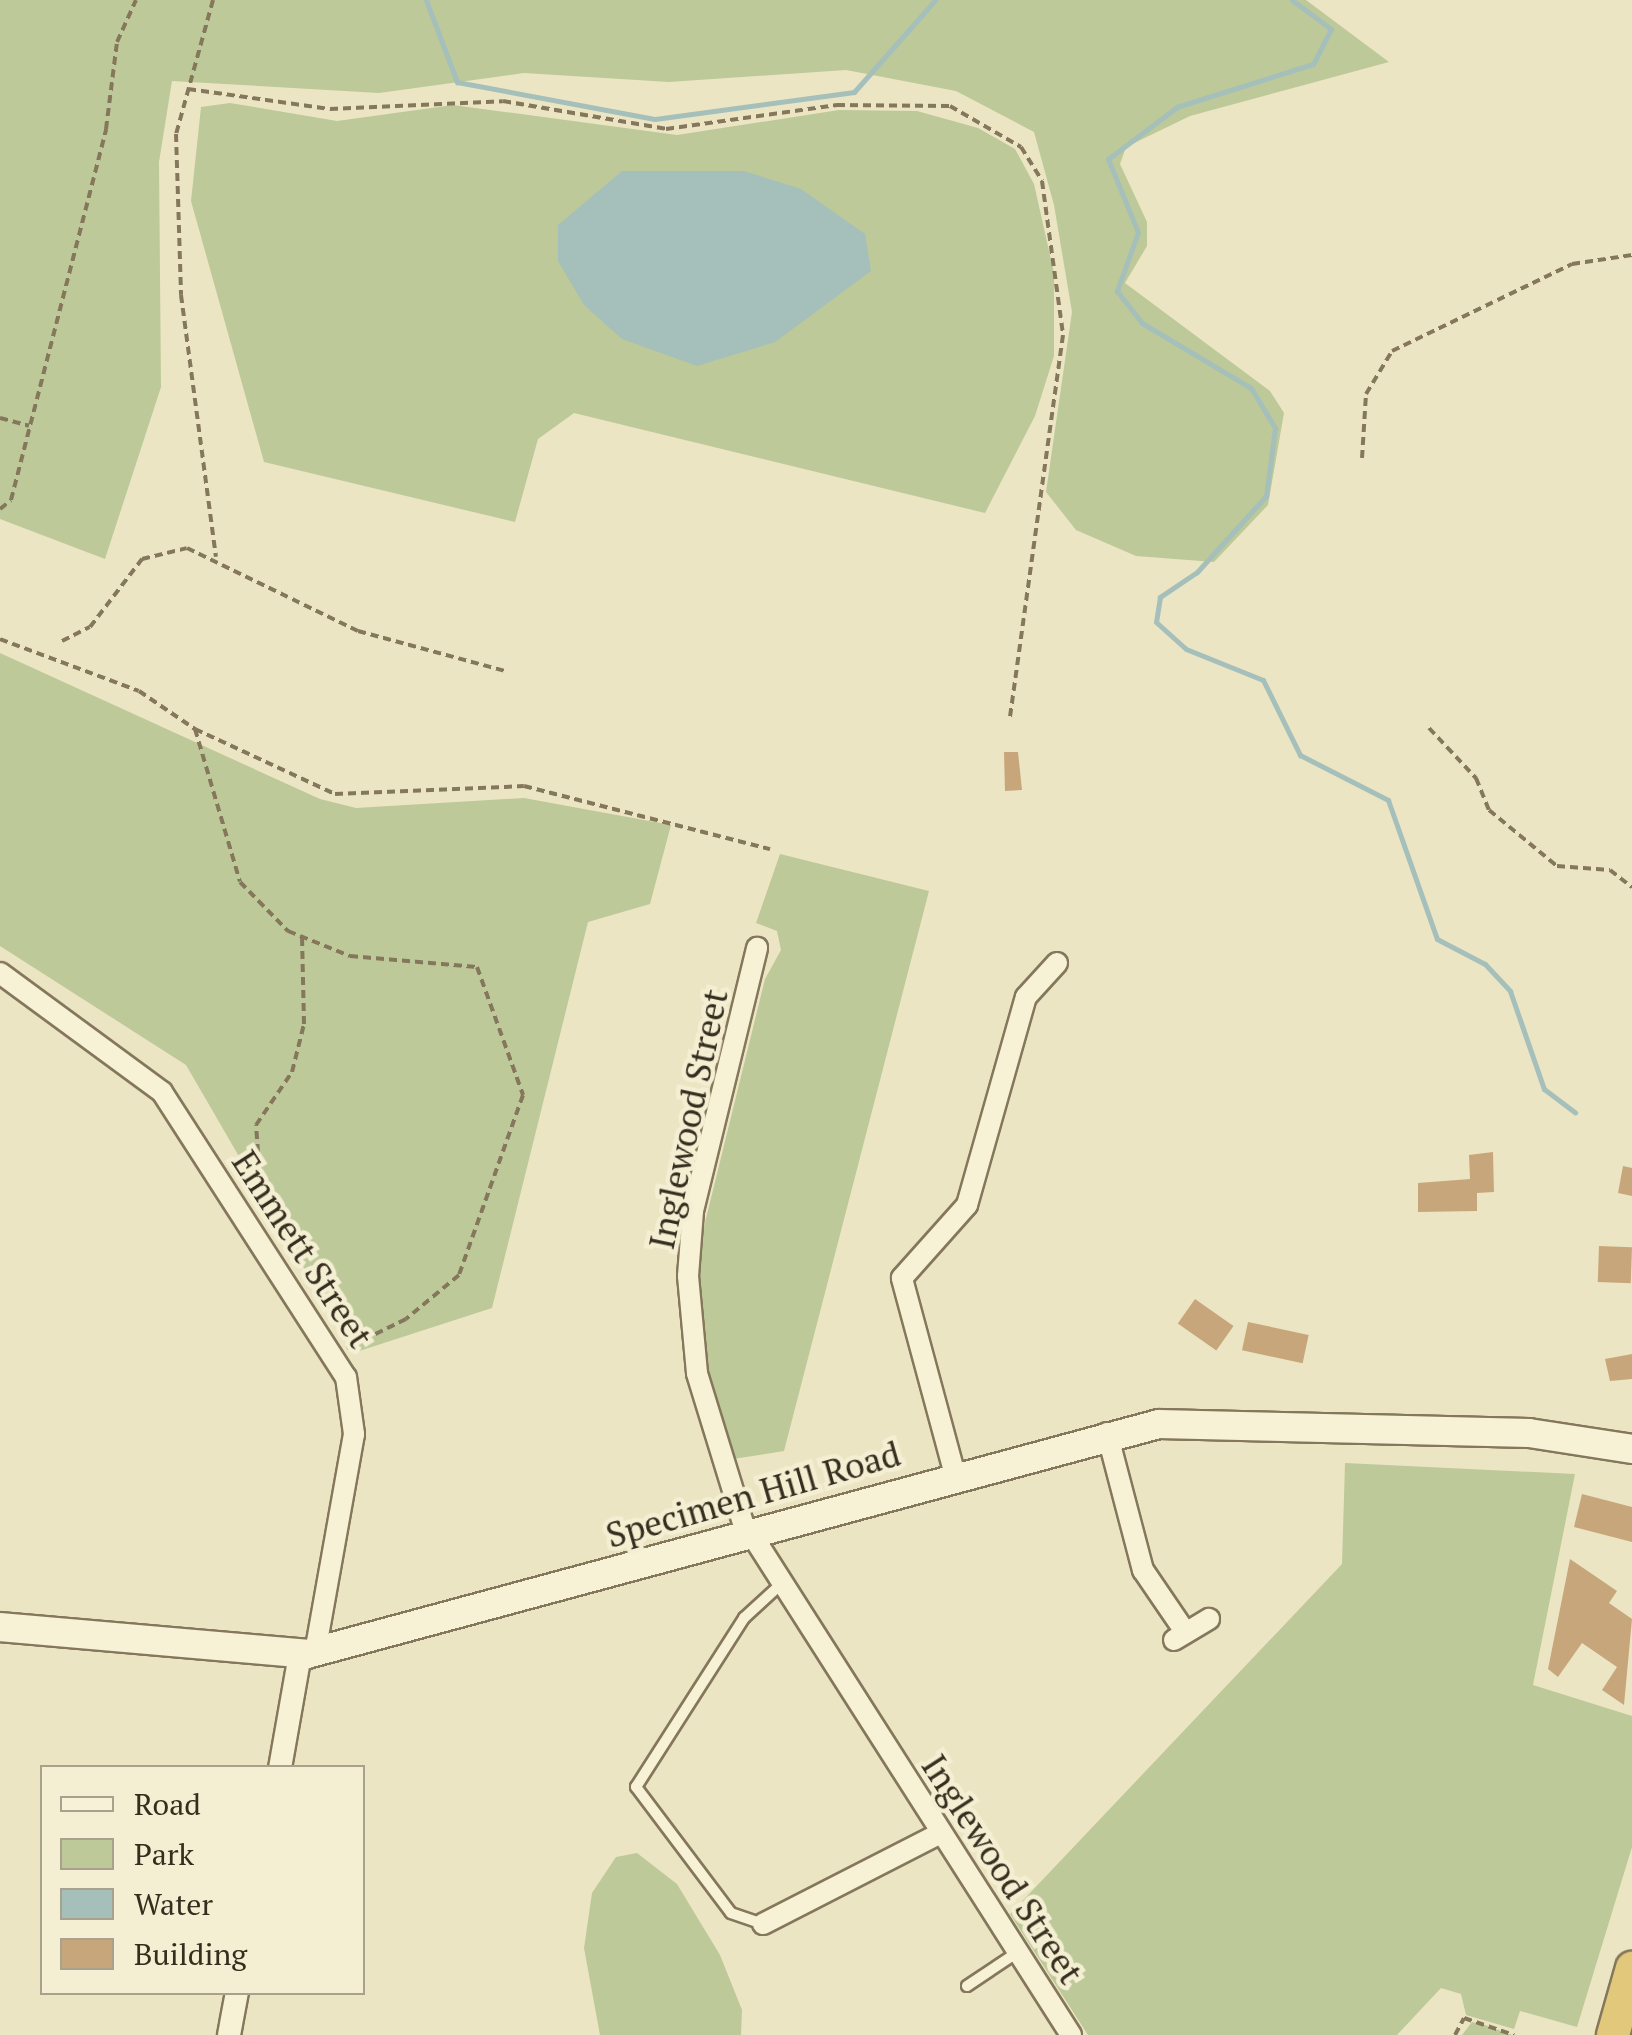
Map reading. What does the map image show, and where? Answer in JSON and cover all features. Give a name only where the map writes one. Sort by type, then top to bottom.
[{"type":"highway","points":[[1613,2035],[1632,1968]]},
{"type":"main road","name":"Specimen Hill Road","points":[[0,1627],[307,1653],[749,1536],[1107,1433],[1248,1419],[1530,1433],[1632,1433]]},
{"type":"main road","name":"Specimen Hill Road","points":[[1530,1433],[1632,1449]]},
{"type":"street","name":"Inglewood Street","points":[[757,948],[694,1211],[688,1276],[696,1373],[749,1536],[1071,2035]]},
{"type":"street","points":[[955,1475],[902,1278],[968,1205],[1026,997],[1056,964]]},
{"type":"street","name":"Emmett Street","points":[[0,973],[162,1092],[334,1355],[355,1404],[354,1434],[307,1653]]},
{"type":"street","points":[[1107,1433],[1143,1570],[1179,1635],[1209,1620]]},
{"type":"street","points":[[281,1765],[307,1653]]},
{"type":"street","points":[[763,1924],[941,1833]]},
{"type":"street","points":[[229,2035],[236,1995]]},
{"type":"lane","points":[[763,1924],[732,1913],[636,1787],[744,1618],[780,1584]]},
{"type":"lane","points":[[967,1986],[1018,1952]]},
{"type":"path","points":[[0,509],[11,500],[106,128],[117,42],[136,0]]},
{"type":"path","points":[[213,0],[176,134],[182,295],[216,557]]},
{"type":"path","points":[[188,89],[330,109],[503,101],[666,129],[837,105],[950,106],[1021,146],[1042,180],[1063,335],[1010,717]]},
{"type":"path","points":[[1362,458],[1366,394],[1392,351],[1572,264],[1632,255]]},
{"type":"path","points":[[0,418],[30,426]]},
{"type":"path","points":[[62,641],[90,627],[142,559],[188,548],[216,557],[358,631],[504,671]]},
{"type":"path","points":[[0,639],[139,691],[195,729],[335,794],[524,786],[770,850]]},
{"type":"path","points":[[1429,728],[1476,778],[1489,810],[1557,866],[1610,870],[1632,886]]},
{"type":"path","points":[[195,729],[240,882],[302,937],[350,956],[477,967],[524,1095],[459,1275],[406,1320],[334,1355]]},
{"type":"path","points":[[228,1192],[259,1165],[256,1125],[292,1072],[304,1024],[302,937]]},
{"type":"path","points":[[1456,2035],[1464,2018],[1514,2035]]},
{"type":"green space","points":[[0,0],[1306,0],[1389,62],[1190,116],[1126,147],[1120,164],[1147,222],[1147,246],[1125,283],[1270,391],[1284,413],[1268,505],[1214,562],[1136,556],[1076,530],[1046,492],[1072,312],[1054,205],[1034,132],[956,91],[846,70],[669,82],[524,73],[379,93],[172,81],[159,162],[161,387],[105,559],[0,519]]},
{"type":"green space","points":[[230,103],[337,121],[453,105],[677,135],[839,110],[917,111],[978,128],[1015,149],[1034,184],[1054,273],[1054,356],[1035,416],[985,513],[574,413],[538,439],[515,522],[264,462],[191,201],[201,107]]},
{"type":"green space","points":[[0,653],[320,799],[356,808],[524,798],[671,825],[650,904],[588,922],[492,1308],[353,1353],[186,1065],[0,946]]},
{"type":"green space","points":[[780,854],[929,891],[784,1451],[733,1459],[702,1346],[698,1251],[765,979],[781,950],[777,931],[756,923]]},
{"type":"green space","points":[[1345,1463],[1575,1474],[1533,1685],[1632,1716],[1632,1847],[1577,2027],[1520,2011],[1514,2029],[1466,2015],[1461,1994],[1441,1988],[1397,2035],[1088,2035],[1010,1914],[1342,1564]]},
{"type":"green space","points":[[637,1853],[677,1884],[720,1955],[742,2010],[741,2035],[600,2035],[584,1948],[592,1893],[616,1857]]},
{"type":"green space","points":[[1472,2022],[1485,2025],[1512,2035],[1462,2035]]},
{"type":"water","points":[[622,171],[744,171],[801,189],[865,234],[871,271],[775,342],[697,366],[622,339],[584,305],[558,261],[558,225]]},
{"type":"building","points":[[1004,752],[1018,752],[1022,790],[1005,791]]},
{"type":"building","points":[[1493,1152],[1494,1192],[1477,1193],[1477,1211],[1418,1212],[1418,1183],[1470,1179],[1469,1155]]},
{"type":"building","points":[[1623,1166],[1632,1168],[1632,1196],[1618,1193]]},
{"type":"building","points":[[1599,1246],[1632,1247],[1631,1283],[1598,1282]]},
{"type":"building","points":[[1195,1299],[1234,1326],[1216,1351],[1178,1324]]},
{"type":"building","points":[[1248,1322],[1309,1335],[1303,1363],[1242,1350]]},
{"type":"building","points":[[1632,1354],[1632,1379],[1610,1381],[1605,1359]]},
{"type":"building","points":[[1582,1494],[1632,1507],[1632,1542],[1574,1527]]},
{"type":"building","points":[[1570,1559],[1617,1591],[1609,1603],[1632,1619],[1624,1705],[1602,1690],[1617,1667],[1582,1643],[1558,1677],[1548,1669]]},
{"type":"waterway","points":[[426,0],[457,82],[655,119],[854,92],[935,0]]},
{"type":"waterway","points":[[1292,0],[1331,29],[1313,64],[1177,107],[1108,159],[1138,232],[1117,291],[1142,323],[1251,388],[1275,428],[1266,496],[1197,572],[1160,597],[1156,622],[1186,649],[1263,680],[1300,755],[1388,800],[1437,939],[1485,964],[1510,991],[1544,1089],[1575,1112]]}]
